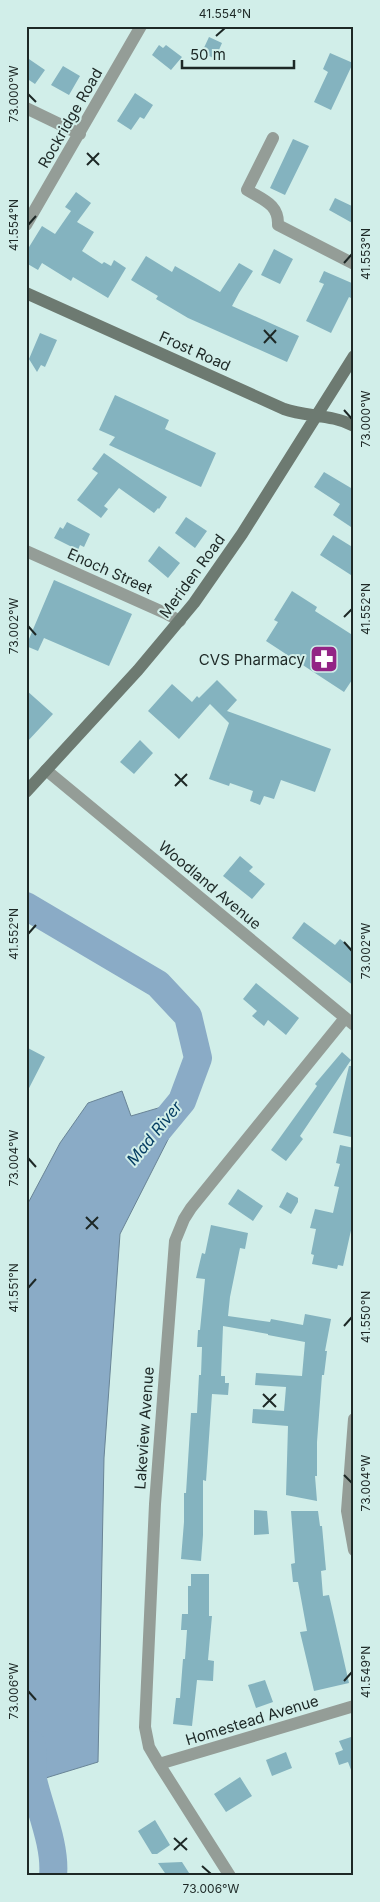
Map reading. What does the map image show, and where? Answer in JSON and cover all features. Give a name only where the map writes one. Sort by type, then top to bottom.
[{"type":"main road","name":"Frost Road","points":[[26,293],[284,410],[339,420],[354,426]]},
{"type":"main road","name":"Meriden Road","points":[[26,792],[132,677],[180,621],[223,562],[354,356]]},
{"type":"street","name":"Rockridge Road","points":[[26,225],[141,26]]},
{"type":"street","points":[[26,108],[80,134]]},
{"type":"street","points":[[273,138],[248,190],[275,207],[279,216],[278,225],[354,264]]},
{"type":"street","name":"Enoch Street","points":[[26,551],[165,612],[180,621]]},
{"type":"street","name":"Woodland Avenue","points":[[46,770],[349,1021]]},
{"type":"street","name":"Lakeview Avenue","points":[[230,1876],[149,1747],[145,1727],[155,1504],[176,1241],[184,1219],[191,1208],[349,1021]]},
{"type":"street","points":[[354,1419],[347,1511],[354,1550]]},
{"type":"street","name":"Homestead Avenue","points":[[159,1764],[354,1706]]},
{"type":"water","points":[[122,1091],[131,1116],[182,1101],[184,1108],[120,1234],[104,1458],[98,1762],[26,1784],[26,1207],[60,1143],[88,1103]]},
{"type":"building","points":[[209,37],[222,43],[215,59],[202,52]]},
{"type":"building","points":[[159,45],[163,48],[166,45],[182,57],[171,70],[152,55]]},
{"type":"building","points":[[330,53],[353,63],[331,110],[314,102],[328,72],[323,69]]},
{"type":"building","points":[[26,57],[45,70],[35,84],[26,78]]},
{"type":"building","points":[[63,66],[80,76],[69,95],[51,85]]},
{"type":"building","points":[[135,93],[153,105],[144,119],[140,117],[131,130],[117,121]]},
{"type":"building","points":[[293,139],[309,146],[285,195],[270,188]]},
{"type":"building","points":[[76,192],[91,203],[77,222],[94,232],[82,251],[102,264],[104,262],[111,266],[114,260],[126,268],[108,298],[73,277],[71,281],[42,263],[38,270],[26,263],[26,252],[42,226],[55,234],[71,211],[65,207]]},
{"type":"building","points":[[335,198],[354,207],[354,224],[329,210]]},
{"type":"building","points":[[274,249],[293,259],[280,284],[261,275]]},
{"type":"building","points":[[146,256],[172,272],[175,266],[220,292],[239,263],[253,271],[232,306],[299,336],[287,362],[188,318],[156,299],[158,296],[131,280]]},
{"type":"building","points":[[324,271],[354,284],[354,292],[351,298],[349,297],[331,333],[306,321],[324,284],[319,282]]},
{"type":"building","points":[[40,333],[57,340],[45,367],[41,365],[37,372],[29,359]]},
{"type":"building","points":[[115,395],[169,420],[165,429],[216,453],[201,487],[109,445],[115,437],[99,430]]},
{"type":"building","points":[[104,453],[167,497],[159,509],[154,513],[119,488],[104,506],[108,509],[101,518],[77,500],[98,473],[92,469]]},
{"type":"building","points":[[324,472],[351,488],[354,484],[354,529],[333,515],[340,504],[314,487]]},
{"type":"building","points":[[186,517],[207,531],[195,548],[175,533]]},
{"type":"building","points":[[67,522],[90,534],[84,547],[80,545],[78,550],[54,538],[60,527],[63,529]]},
{"type":"building","points":[[333,535],[354,548],[354,577],[320,555]]},
{"type":"building","points":[[159,546],[180,563],[168,578],[148,561]]},
{"type":"building","points":[[54,580],[132,614],[109,666],[44,638],[38,651],[26,646]]},
{"type":"building","name":"CVS Pharmacy","points":[[292,591],[317,607],[315,611],[354,636],[354,677],[344,692],[266,641],[278,622],[274,620]]},
{"type":"building","points":[[217,680],[237,700],[227,711],[331,749],[315,792],[281,780],[274,799],[264,796],[260,805],[250,801],[253,791],[230,783],[229,786],[209,779],[229,723],[210,704],[179,739],[148,711],[172,684],[192,702],[197,696],[199,698]]},
{"type":"building","points":[[26,690],[53,714],[26,743]]},
{"type":"building","points":[[140,740],[153,753],[134,774],[120,762]]},
{"type":"building","points":[[240,856],[253,867],[249,871],[265,884],[252,899],[223,876]]},
{"type":"building","points":[[304,922],[335,945],[340,939],[354,950],[354,986],[292,938]]},
{"type":"building","points":[[256,983],[299,1018],[286,1035],[268,1020],[264,1026],[252,1016],[257,1011],[243,999]]},
{"type":"building","points":[[26,1047],[45,1057],[26,1094]]},
{"type":"building","points":[[342,1052],[351,1060],[300,1136],[303,1139],[286,1161],[271,1150],[317,1086],[315,1084]]},
{"type":"building","points":[[349,1066],[354,1066],[354,1125],[351,1137],[333,1133]]},
{"type":"building","points":[[340,1145],[354,1148],[354,1217],[343,1266],[338,1265],[337,1269],[312,1264],[314,1255],[311,1254],[316,1229],[310,1228],[315,1209],[333,1213],[339,1187],[334,1186],[340,1164],[336,1163]]},
{"type":"building","points":[[238,1189],[263,1206],[253,1221],[228,1204]]},
{"type":"building","points":[[287,1192],[298,1198],[298,1202],[291,1214],[279,1207]]},
{"type":"building","points":[[211,1225],[248,1233],[245,1249],[240,1248],[228,1316],[270,1322],[271,1319],[303,1325],[305,1314],[331,1319],[325,1351],[327,1351],[324,1375],[322,1375],[317,1442],[317,1476],[315,1476],[317,1501],[286,1495],[288,1426],[252,1423],[253,1409],[284,1411],[286,1387],[255,1385],[256,1373],[302,1376],[305,1342],[223,1326],[221,1376],[225,1376],[225,1383],[229,1383],[228,1395],[212,1394],[206,1481],[203,1480],[201,1561],[181,1559],[184,1493],[186,1493],[191,1413],[197,1413],[199,1375],[201,1375],[202,1347],[197,1347],[205,1279],[196,1278],[202,1253],[205,1254]]},
{"type":"building","points":[[254,1510],[267,1511],[269,1534],[254,1535]]},
{"type":"building","points":[[291,1511],[318,1511],[320,1526],[322,1526],[326,1570],[321,1571],[323,1596],[329,1595],[349,1683],[314,1691],[300,1632],[307,1631],[298,1582],[293,1582],[291,1564],[295,1563]]},
{"type":"building","points":[[191,1574],[209,1574],[209,1616],[212,1616],[208,1660],[214,1661],[213,1681],[197,1680],[192,1726],[173,1724],[176,1698],[180,1698],[183,1659],[185,1659],[187,1630],[181,1630],[182,1614],[188,1614],[188,1586],[191,1586]]},
{"type":"building","points":[[265,1680],[273,1702],[256,1708],[248,1685]]},
{"type":"building","points":[[354,1736],[353,1775],[348,1762],[339,1765],[335,1753],[343,1750],[339,1741]]},
{"type":"building","points":[[286,1752],[292,1768],[272,1776],[266,1760]]},
{"type":"building","points":[[240,1777],[252,1796],[226,1812],[214,1794]]},
{"type":"building","points":[[155,1820],[170,1845],[157,1854],[152,1854],[138,1831]]},
{"type":"building","points":[[182,1862],[191,1876],[167,1876],[158,1863]]},
{"type":"waterway","name":"Mad River","points":[[26,906],[158,984],[188,1016],[198,1058],[182,1101],[158,1130]]},
{"type":"waterway","name":"Mad River","points":[[32,1745],[33,1779],[50,1842],[53,1876]]},
{"type":"place","name":"CVS Pharmacy","points":[[324,659]]}]
